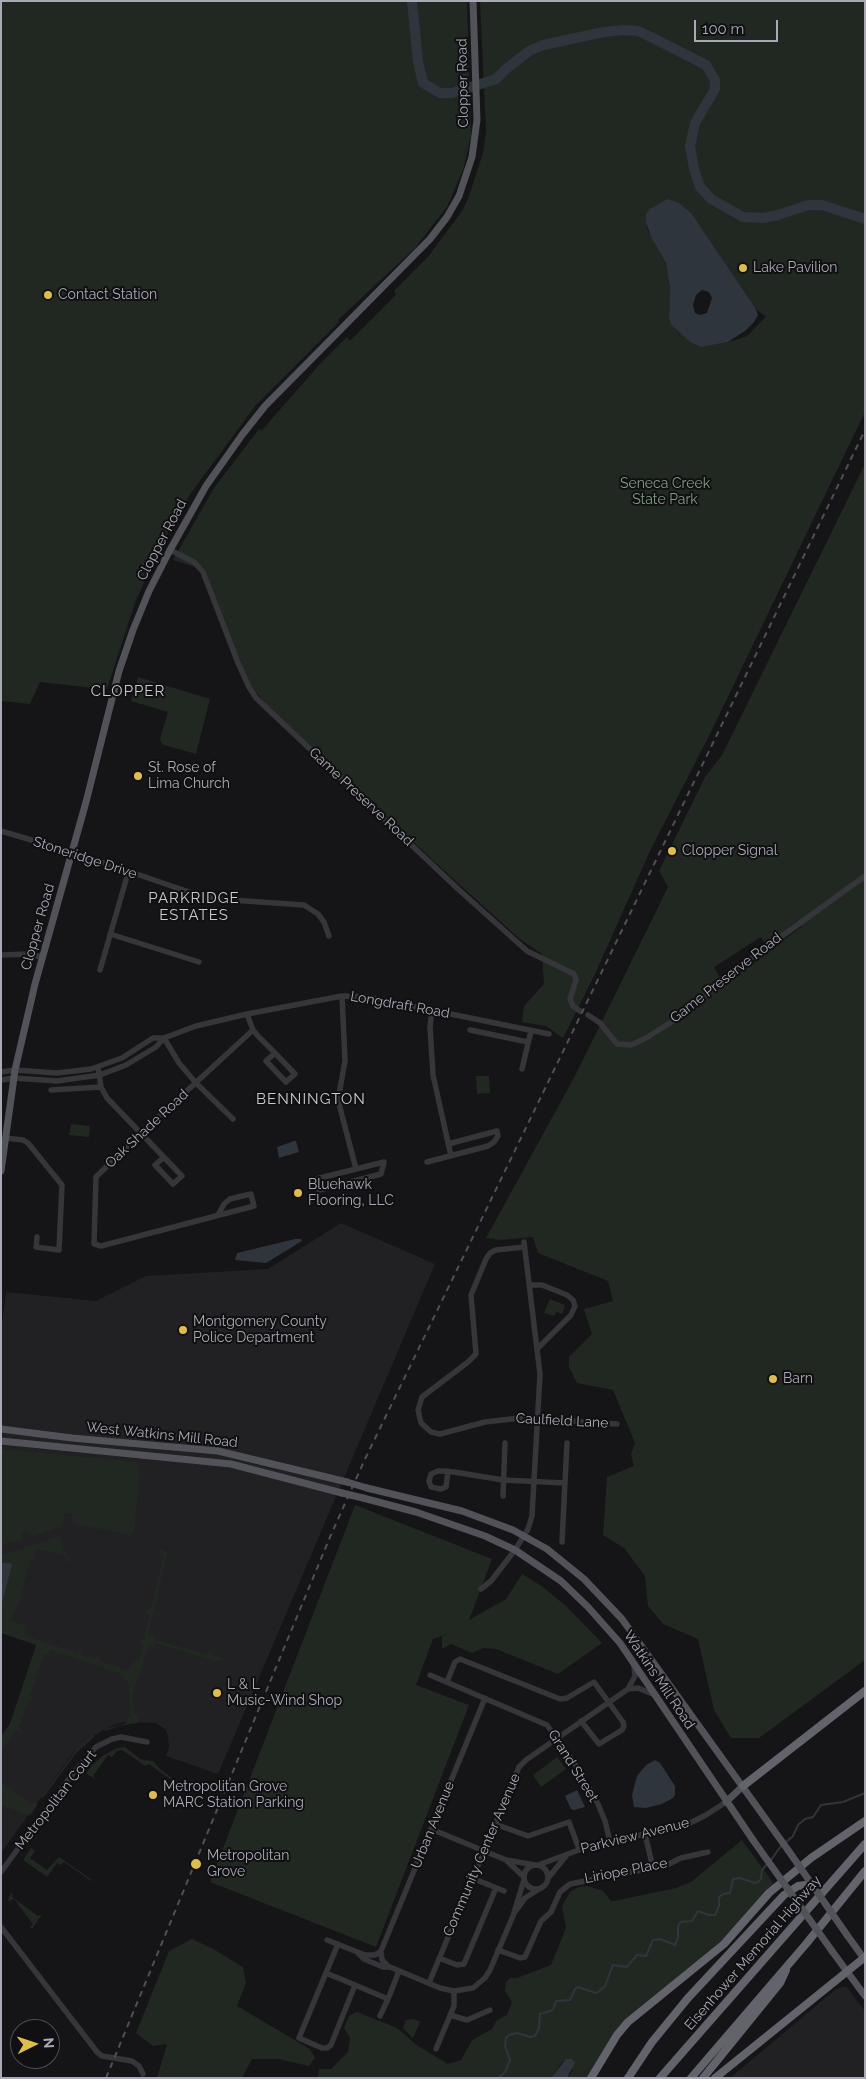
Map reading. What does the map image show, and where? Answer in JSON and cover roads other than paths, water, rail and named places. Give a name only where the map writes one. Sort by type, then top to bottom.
[{"type":"highway","points":[[743,1786],[865,1691]]},
{"type":"highway","points":[[591,2078],[617,2035],[628,2022],[724,1944],[769,1893],[811,1858],[865,1821]]},
{"type":"highway","name":"Eisenhower Memorial Highway","points":[[660,2078],[865,1844]]},
{"type":"highway","points":[[691,2078],[865,1872]]},
{"type":"highway","points":[[628,2078],[652,2042],[688,1998],[787,1893],[805,1885],[813,1887]]},
{"type":"highway","points":[[714,2078],[864,1959]]},
{"type":"highway","points":[[703,2078],[780,1983],[788,1963]]},
{"type":"main road","name":"Clopper Road","points":[[1,1171],[15,1070],[42,957],[72,852],[119,671],[149,591],[206,486],[265,406],[413,258],[447,217],[458,196],[472,157],[476,138],[477,100],[474,1]]},
{"type":"main road","name":"West Watkins Mill Road","points":[[1,1429],[72,1438],[218,1451],[347,1482]]},
{"type":"main road","name":"West Watkins Mill Road","points":[[1,1440],[231,1464],[342,1492]]},
{"type":"main road","name":"Watkins Mill Road","points":[[347,1482],[462,1511],[524,1536],[561,1560],[584,1579],[622,1618],[864,1959]]},
{"type":"main road","name":"Watkins Mill Road","points":[[342,1492],[416,1512],[457,1526],[515,1550],[552,1574],[575,1594],[604,1624],[634,1664],[787,1893],[865,1996]]},
{"type":"main road","points":[[726,1802],[743,1786]]},
{"type":"street","name":"Game Preserve Road","points":[[170,550],[194,562],[203,572],[248,687],[256,698],[458,889],[527,951],[574,974],[576,980],[570,999],[573,1006],[580,1011]]},
{"type":"street","name":"Stoneridge Drive","points":[[1,831],[72,852],[128,873],[216,899],[304,905],[318,914],[324,922],[329,936]]},
{"type":"street","points":[[100,970],[128,873]]},
{"type":"street","name":"Game Preserve Road","points":[[588,1015],[600,1023],[617,1044],[632,1045],[646,1038],[681,1016],[734,971],[865,876]]},
{"type":"street","points":[[110,934],[199,962]]},
{"type":"street","points":[[1,955],[29,954],[42,957]]},
{"type":"street","points":[[342,996],[345,1061],[338,1100],[356,1169]]},
{"type":"street","name":"Longdraft Road","points":[[1,1072],[15,1070],[57,1073],[98,1067],[122,1058],[153,1038],[164,1038],[196,1026],[247,1014],[342,996],[367,997],[549,1034]]},
{"type":"street","points":[[432,1010],[430,1027],[433,1075],[451,1156]]},
{"type":"street","points":[[247,1014],[253,1030],[275,1053],[295,1074],[286,1082],[266,1061],[275,1053]]},
{"type":"street","name":"Oak Shade Road","points":[[218,1215],[224,1204],[230,1199],[250,1194],[254,1206],[101,1246],[94,1244],[96,1177],[253,1030]]},
{"type":"street","points":[[470,1030],[528,1042]]},
{"type":"street","points":[[522,1069],[531,1031]]},
{"type":"street","points":[[164,1038],[179,1063],[196,1083],[233,1119]]},
{"type":"street","name":"Longdraft Road","points":[[1,1080],[14,1078],[57,1081],[100,1075],[126,1065],[156,1047],[164,1038]]},
{"type":"street","points":[[98,1067],[101,1087],[107,1098],[141,1133],[164,1157],[182,1176],[173,1184],[155,1165],[164,1157]]},
{"type":"street","points":[[51,1090],[101,1087]]},
{"type":"street","points":[[427,1162],[488,1146],[498,1136],[497,1131],[448,1144]]},
{"type":"street","points":[[6,1138],[23,1140],[28,1143],[62,1185],[59,1250],[36,1247],[37,1237]]},
{"type":"street","points":[[384,1162],[381,1174],[319,1190],[316,1179],[356,1169],[384,1162]]},
{"type":"street","name":"Caulfield Lane","points":[[530,1286],[524,1244],[496,1250],[488,1256],[471,1294],[476,1354],[424,1395],[419,1403],[418,1413],[421,1423],[427,1430],[440,1434],[494,1421],[538,1418],[617,1424]]},
{"type":"street","points":[[481,1589],[491,1581],[515,1550],[524,1536],[532,1516],[540,1374],[537,1349],[530,1286],[542,1285],[567,1295],[573,1300],[575,1306],[571,1315],[537,1349]]},
{"type":"street","points":[[502,1496],[505,1443]]},
{"type":"street","points":[[562,1542],[567,1443]]},
{"type":"street","points":[[448,1471],[503,1480],[565,1483]]},
{"type":"street","points":[[447,1682],[455,1662],[460,1659],[557,1699],[567,1698],[594,1682],[624,1726],[622,1730],[602,1744],[596,1742],[581,1721]]},
{"type":"street","points":[[634,1664],[635,1676],[628,1689],[642,1689],[655,1695]]},
{"type":"street","name":"Grand Street","points":[[430,1675],[544,1723],[575,1764],[601,1810],[610,1842]]},
{"type":"street","name":"Community Center Avenue","points":[[428,1984],[519,1767],[526,1760],[628,1689]]},
{"type":"street","name":"Urban Avenue","points":[[381,1951],[485,1698]]},
{"type":"street","name":"Metropolitan Court","points":[[1,1872],[74,1772],[96,1747],[121,1737],[130,1737],[147,1742]]},
{"type":"street","name":"Parkview Avenue","points":[[536,1865],[579,1849],[688,1824],[726,1802]]},
{"type":"street","points":[[495,1824],[528,1836],[569,1822],[579,1849]]},
{"type":"street","points":[[431,1829],[506,1860],[544,1868],[549,1877],[547,1884],[525,1898],[513,1916]]},
{"type":"street","points":[[646,1834],[653,1868]]},
{"type":"street","name":"Liriope Place","points":[[498,1950],[520,1958],[525,1957],[541,1921],[551,1912],[560,1892],[570,1884],[671,1864],[681,1858],[701,1857],[708,1852]]},
{"type":"street","name":"Parkview Avenue","points":[[549,1877],[570,1853]]},
{"type":"street","points":[[506,1860],[524,1878],[530,1888],[539,1889]]},
{"type":"street","points":[[327,1940],[358,1953],[372,1955],[381,1951],[383,1962],[390,1967],[428,1984],[454,1991],[469,1989],[481,1982],[488,1974],[513,1916],[528,1868],[536,1865]]},
{"type":"street","points":[[472,1878],[504,1891]]},
{"type":"street","points":[[439,1958],[457,1966],[464,1964],[496,1888]]},
{"type":"street","points":[[1,1927],[97,2052],[102,2056],[132,2061],[139,2066],[143,2074]]},
{"type":"street","points":[[338,1944],[299,2038],[322,2048],[329,2047],[355,1985]]},
{"type":"street","points":[[358,1953],[364,1959],[384,1967],[390,1967]]},
{"type":"street","points":[[380,2016],[399,1971]]},
{"type":"street","points":[[326,1973],[388,1999]]},
{"type":"street","points":[[436,2049],[450,2015],[454,2002],[454,1991]]},
{"type":"street","points":[[450,2015],[467,2020],[490,2010]]},
{"type":"waterway","points":[[412,1],[418,62],[423,83],[440,93],[452,93],[496,79],[529,51],[543,45],[604,32],[624,30],[638,31],[653,38],[706,65],[715,80],[715,89],[695,123],[690,146],[694,169],[700,187],[711,199],[743,217],[763,218],[808,205],[822,205],[865,219]]},
{"type":"waterway","points":[[785,1843],[793,1836],[798,1825],[805,1819],[813,1817],[821,1805],[843,1802],[865,1793]]},
{"type":"waterway","points":[[771,1860],[781,1846]]},
{"type":"waterway","points":[[499,2078],[505,2072],[510,2060],[505,2046],[506,2038],[509,2035],[517,2033],[530,2037],[535,2036],[539,2028],[540,2014],[553,2010],[556,2001],[570,2000],[575,1989],[578,1987],[596,1993],[605,1986],[613,1965],[627,1967],[637,1955],[646,1956],[653,1940],[660,1939],[675,1945],[678,1938],[678,1926],[681,1922],[692,1921],[698,1911],[715,1915],[719,1906],[719,1897],[730,1893],[733,1879],[740,1878],[755,1883],[758,1882],[761,1879],[762,1870],[767,1864]]},
{"type":"railway","points":[[106,2078],[330,1537],[365,1459],[865,430]]},
{"type":"place","name":"Lake Pavilion","points":[[743,268]]},
{"type":"place","name":"Contact Station","points":[[48,295]]},
{"type":"place","name":"St. Rose of Lima Church","points":[[138,776]]},
{"type":"place","name":"Clopper Signal","points":[[672,851]]},
{"type":"place","name":"Bluehawk Flooring, LLC","points":[[298,1193]]},
{"type":"place","name":"Montgomery County Police Department","points":[[183,1330]]},
{"type":"place","name":"Barn","points":[[773,1379]]},
{"type":"place","name":"L & L Music-Wind Shop","points":[[217,1693]]},
{"type":"place","name":"Metropolitan Grove MARC Station Parking","points":[[153,1795]]},
{"type":"place","name":"Metropolitan Grove","points":[[196,1864]]},
{"type":"district","name":"CLOPPER","points":[[128,691]]},
{"type":"district","name":"PARKRIDGE ESTATES","points":[[194,906]]},
{"type":"district","name":"BENNINGTON","points":[[311,1099]]},
{"type":"park label","name":"Seneca Creek State Park","points":[[665,492]]}]
